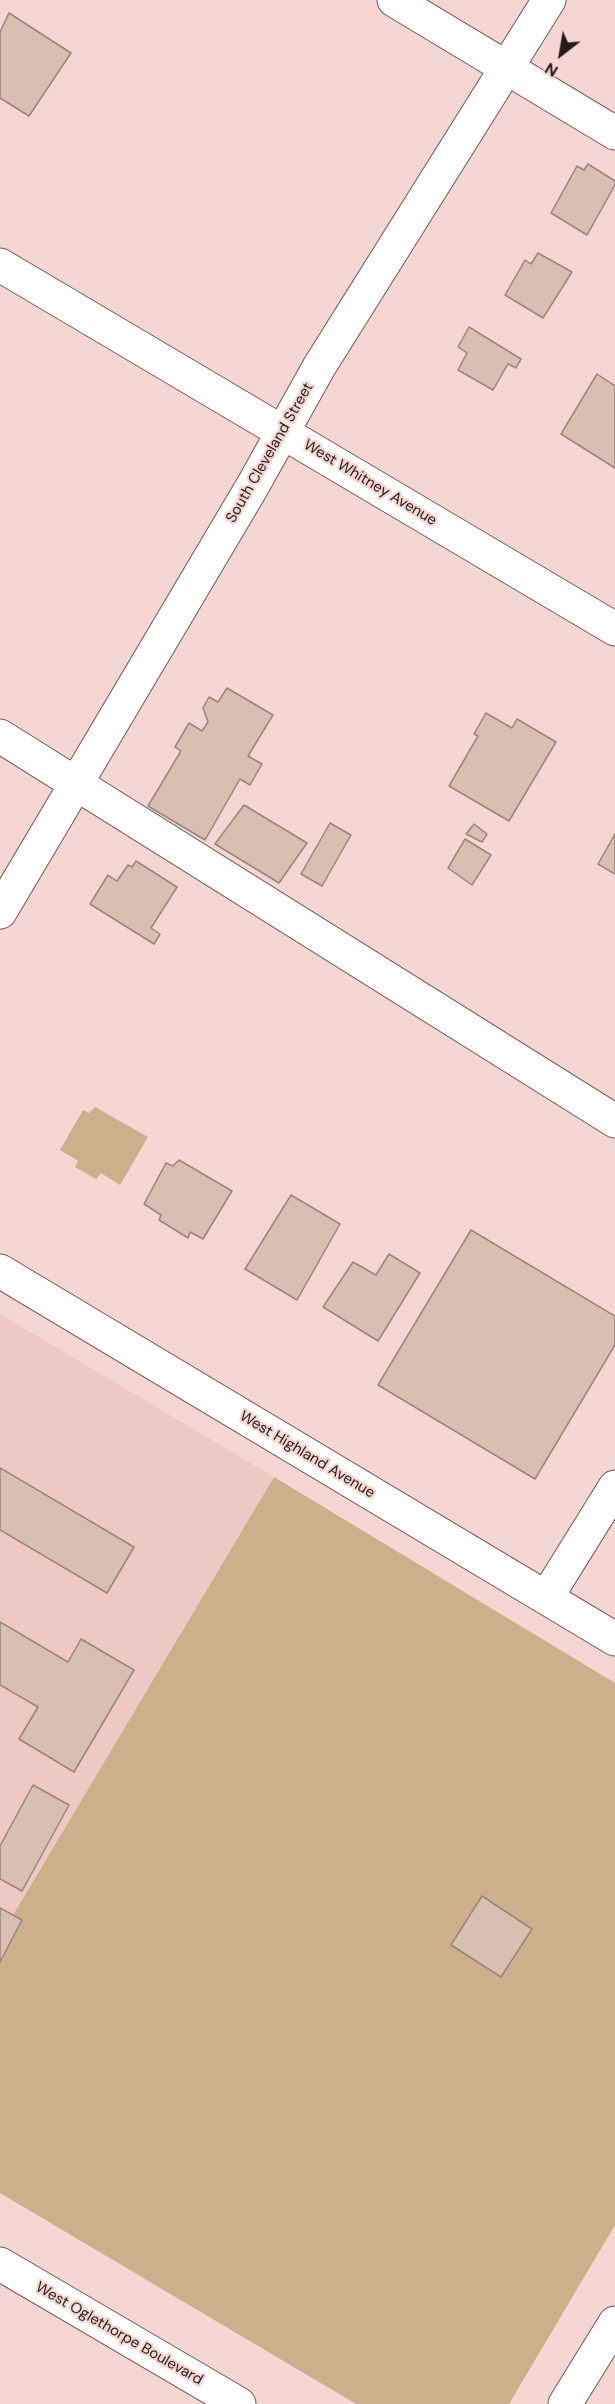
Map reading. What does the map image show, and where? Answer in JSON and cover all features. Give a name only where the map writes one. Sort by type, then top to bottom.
[{"type":"street","points":[[394,0],[615,133]]},
{"type":"street","name":"South Cleveland Street","points":[[0,912],[74,783],[252,487],[320,367],[549,0]]},
{"type":"street","name":"West Whitney Avenue","points":[[0,265],[283,430],[615,629]]},
{"type":"street","points":[[0,736],[615,1121]]},
{"type":"street","name":"West Highland Avenue","points":[[0,1271],[615,1640]]},
{"type":"street","points":[[546,1598],[615,1487]]},
{"type":"street","name":"West Oglethorpe Boulevard","points":[[0,2264],[239,2404]]},
{"type":"street","points":[[566,2404],[615,2323]]},
{"type":"shaded area","points":[[95,1107],[148,1137],[120,1185],[101,1173],[96,1179],[75,1167],[78,1161],[60,1150],[83,1110],[89,1113]]},
{"type":"shaded area","points":[[0,1314],[274,1477],[0,1937]]},
{"type":"shaded area","points":[[274,1477],[615,1683],[615,2225],[509,2404],[356,2404],[0,2193],[0,1937]]},
{"type":"building","points":[[9,13],[71,53],[29,116],[0,98],[0,32]]},
{"type":"building","points":[[588,164],[615,181],[615,185],[587,235],[551,213],[577,166],[584,170]]},
{"type":"building","points":[[538,253],[572,272],[543,318],[505,295],[525,260],[531,264]]},
{"type":"building","points":[[469,327],[521,359],[516,368],[508,364],[493,390],[458,370],[467,353],[458,347]]},
{"type":"building","points":[[597,374],[615,386],[615,468],[561,434]]},
{"type":"building","points":[[227,688],[273,715],[248,756],[262,764],[250,785],[240,779],[205,840],[148,806],[181,751],[175,747],[189,723],[202,731],[208,722],[203,708],[209,697],[218,702]]},
{"type":"building","points":[[486,713],[512,728],[517,719],[556,742],[509,821],[449,786],[478,736],[474,734]]},
{"type":"building","points":[[244,805],[307,843],[279,883],[215,844]]},
{"type":"building","points":[[330,823],[351,835],[322,886],[301,874]]},
{"type":"building","points":[[474,824],[487,834],[482,842],[466,834]]},
{"type":"building","points":[[615,834],[615,874],[598,864]]},
{"type":"building","points":[[465,839],[491,855],[472,885],[448,868]]},
{"type":"building","points":[[136,861],[177,887],[151,928],[160,934],[154,944],[90,904],[108,875],[117,881],[128,865],[132,867]]},
{"type":"building","points":[[179,1160],[232,1191],[203,1239],[190,1232],[188,1238],[159,1220],[161,1215],[144,1204],[166,1163],[173,1166]]},
{"type":"building","points":[[291,1195],[340,1224],[297,1300],[245,1269]]},
{"type":"building","points":[[471,1230],[615,1316],[615,1345],[535,1479],[378,1385]]},
{"type":"building","points":[[389,1254],[420,1273],[378,1341],[323,1307],[353,1262],[376,1275]]},
{"type":"building","points":[[0,1468],[134,1547],[107,1593],[0,1530]]},
{"type":"building","points":[[0,1622],[68,1662],[81,1639],[134,1670],[74,1772],[19,1739],[38,1707],[0,1685]]},
{"type":"building","points":[[33,1785],[69,1805],[22,1891],[0,1879],[0,1846]]},
{"type":"building","points":[[482,1896],[532,1929],[501,1977],[451,1945]]},
{"type":"building","points":[[0,1908],[22,1920],[0,1962]]}]
